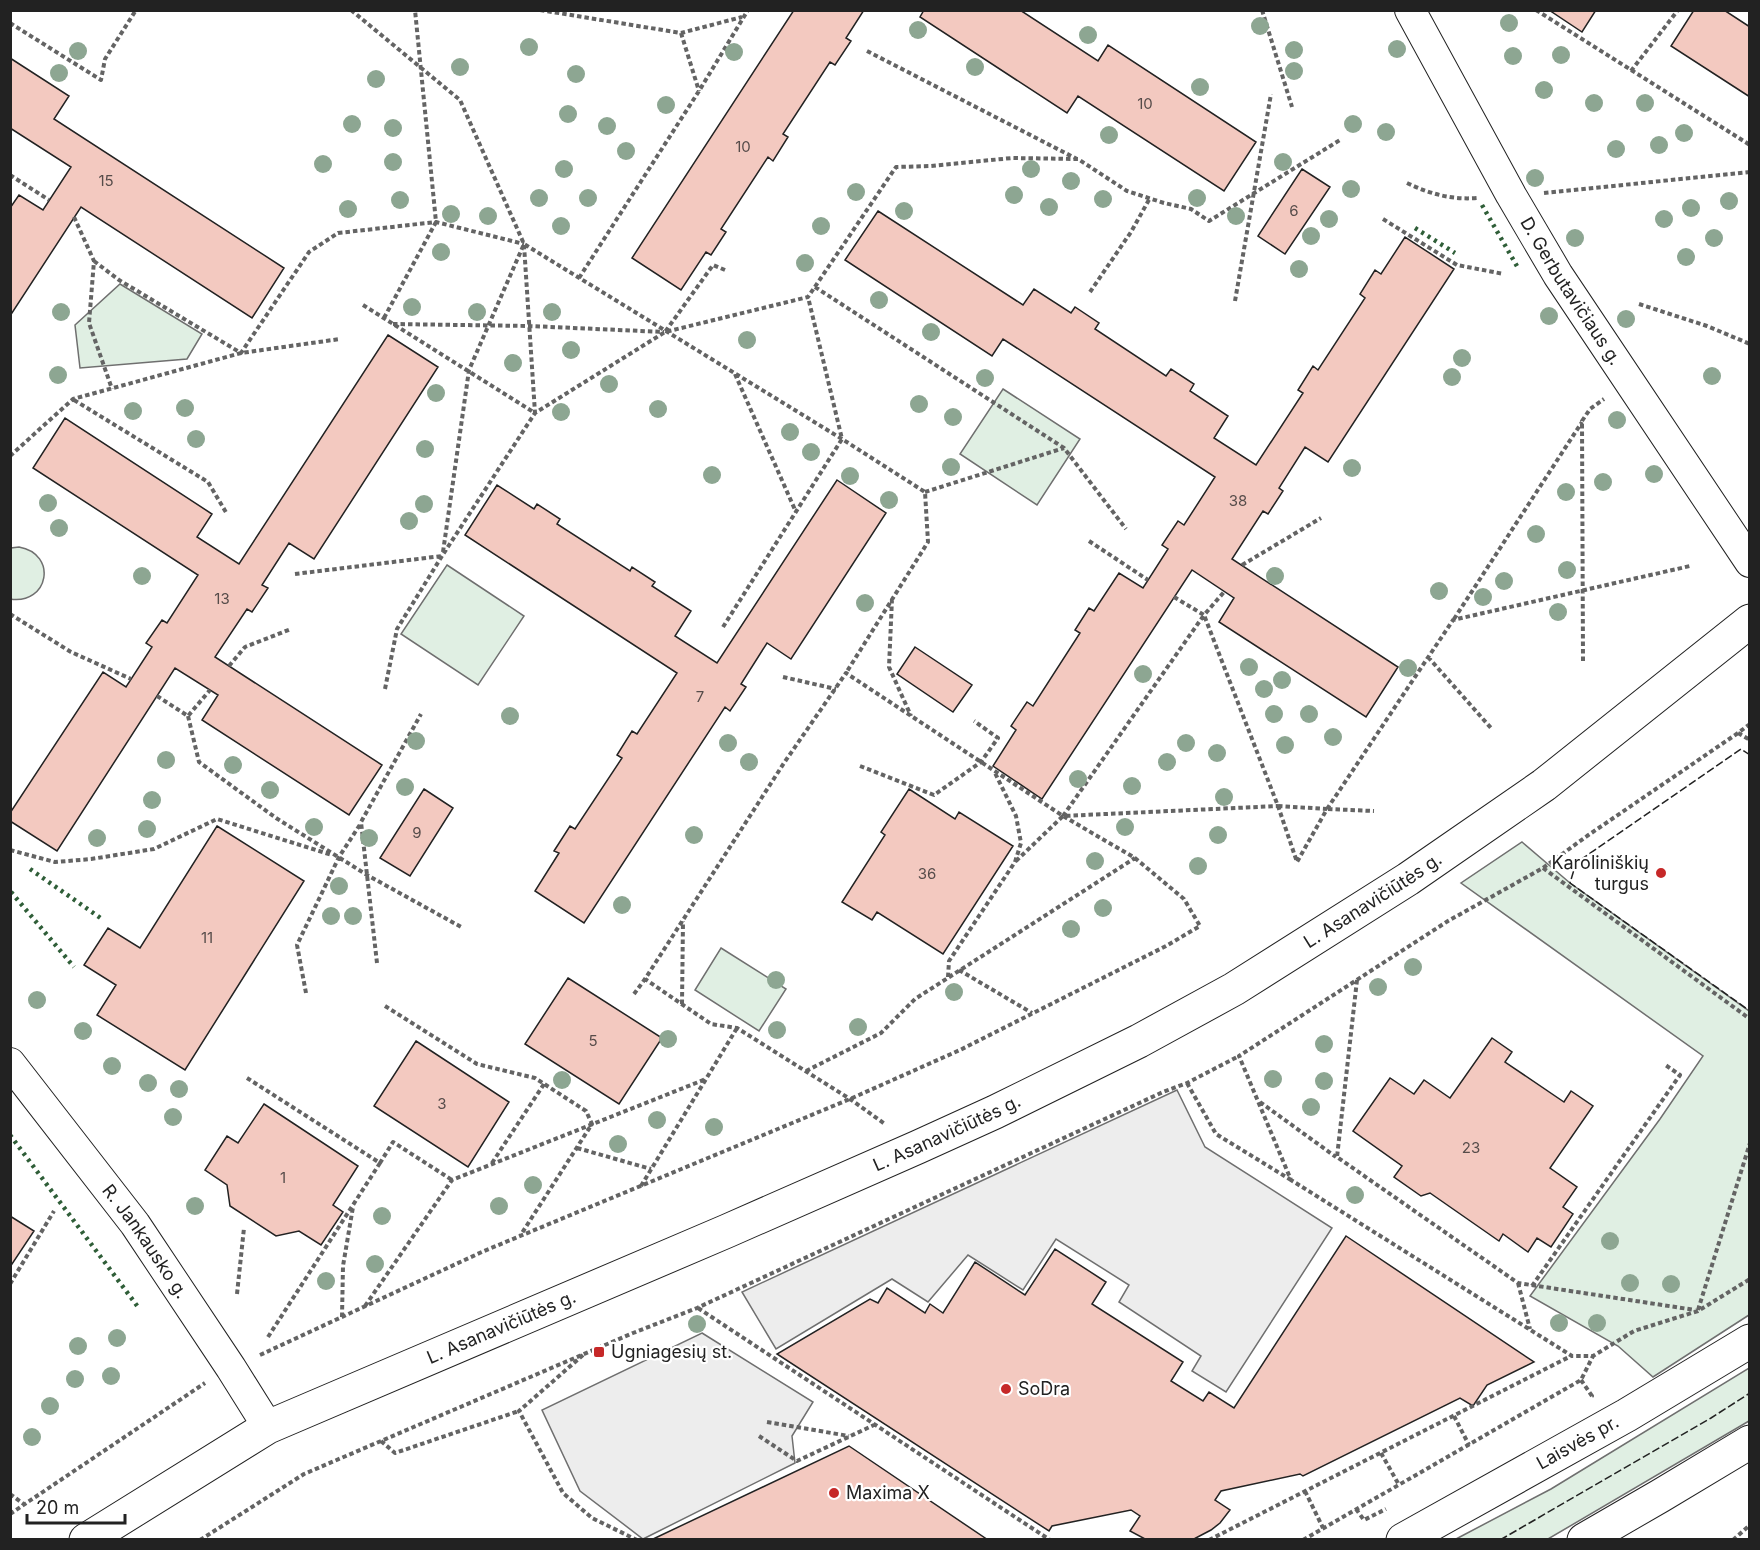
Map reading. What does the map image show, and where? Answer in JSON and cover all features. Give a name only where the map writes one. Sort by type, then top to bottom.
[{"type":"main road","name":"L. Asanavičiūtės g.","points":[[86,1539],[268,1427],[918,1148],[1150,1035],[1234,989],[1399,885],[1544,785],[1749,621]]},
{"type":"main road","name":"Laisvės pr.","points":[[1403,1539],[1627,1415],[1749,1341]]},
{"type":"main road","points":[[1584,1539],[1749,1442]]},
{"type":"street","name":"D. Gerbutavičiaus g.","points":[[1410,10],[1511,195],[1558,275],[1749,562]]},
{"type":"street","name":"R. Jankausko g.","points":[[10,1063],[135,1224],[268,1427]]},
{"type":"path","points":[[10,23],[100,80],[105,59],[136,10]]},
{"type":"path","points":[[351,10],[460,100],[524,244],[535,413]]},
{"type":"path","points":[[384,318],[436,222],[415,10]]},
{"type":"path","points":[[540,10],[681,33],[743,17]]},
{"type":"path","points":[[579,278],[699,92],[748,10]]},
{"type":"path","points":[[1262,10],[1292,108]]},
{"type":"path","points":[[1536,10],[1749,145]]},
{"type":"path","points":[[1632,72],[1677,10]]},
{"type":"path","points":[[681,33],[699,92]]},
{"type":"path","points":[[867,51],[1078,159],[1127,191],[1191,209],[1209,221],[1340,140]]},
{"type":"path","points":[[1236,301],[1271,94]]},
{"type":"path","points":[[393,324],[529,326],[665,332],[808,297],[896,167],[1012,158],[1078,159]]},
{"type":"path","points":[[1569,191],[1749,172]]},
{"type":"path","points":[[10,175],[49,200]]},
{"type":"path","points":[[1407,183],[1428,193],[1460,199]]},
{"type":"path","points":[[1090,292],[1131,232],[1150,198]]},
{"type":"path","points":[[74,217],[94,261],[119,280],[241,353]]},
{"type":"path","points":[[1383,219],[1457,265],[1504,274]]},
{"type":"path","points":[[241,353],[309,252],[338,233],[436,222],[524,244],[843,439],[925,492]]},
{"type":"path","points":[[442,556],[469,370],[524,244]]},
{"type":"path","points":[[94,261],[89,323],[112,389]]},
{"type":"path","points":[[385,689],[397,629],[535,413],[665,332],[713,265],[725,270]]},
{"type":"path","points":[[815,287],[1064,448],[1126,529]]},
{"type":"path","points":[[723,627],[843,439],[808,297]]},
{"type":"path","points":[[1639,304],[1707,326],[1749,344]]},
{"type":"path","points":[[363,305],[535,413]]},
{"type":"path","points":[[10,456],[73,399],[241,353],[340,339]]},
{"type":"path","points":[[734,373],[797,513]]},
{"type":"path","points":[[73,399],[208,482],[227,514]]},
{"type":"path","points":[[1174,597],[1204,615],[1278,806],[1297,862],[1327,809],[1590,409]]},
{"type":"path","points":[[1582,421],[1583,661]]},
{"type":"path","points":[[925,492],[1064,448]]},
{"type":"path","points":[[634,994],[784,763],[836,689],[928,542],[925,492]]},
{"type":"path","points":[[1242,565],[1321,518]]},
{"type":"path","points":[[1089,541],[1149,580]]},
{"type":"path","points":[[294,574],[442,556]]},
{"type":"path","points":[[1453,620],[1690,566]]},
{"type":"path","points":[[948,977],[949,961],[1016,862],[1063,816],[1204,615],[1224,592]]},
{"type":"path","points":[[892,599],[889,668],[911,716]]},
{"type":"path","points":[[10,614],[71,652],[131,679]]},
{"type":"path","points":[[229,666],[245,647],[291,629]]},
{"type":"path","points":[[1428,657],[1491,728]]},
{"type":"path","points":[[322,1326],[519,1237],[850,1099],[960,1050],[1166,946],[1200,926],[1184,899],[1135,858],[1063,816],[846,673]]},
{"type":"path","points":[[783,676],[836,689]]},
{"type":"path","points":[[188,716],[210,690]]},
{"type":"path","points":[[157,696],[188,716],[199,762],[276,818],[367,875],[463,928]]},
{"type":"path","points":[[306,993],[297,945],[339,857],[421,714]]},
{"type":"path","points":[[860,766],[934,795],[981,762],[998,738],[974,721]]},
{"type":"path","points":[[200,1539],[304,1474],[587,1352],[698,1308],[1187,1083],[1239,1056],[1448,921],[1543,868],[1749,724]]},
{"type":"path","points":[[1738,733],[1749,740]]},
{"type":"path","points":[[994,771],[1016,816],[1021,843],[1016,862]]},
{"type":"path","points":[[1063,816],[1278,806],[1374,811]]},
{"type":"path","points":[[10,850],[55,862],[91,859],[154,849],[217,819],[339,857]]},
{"type":"path","points":[[361,822],[377,963]]},
{"type":"path","points":[[806,1071],[881,1033],[915,999],[1135,858]]},
{"type":"path","points":[[1543,868],[1749,1019]]},
{"type":"path","points":[[682,1004],[683,920]]},
{"type":"path","points":[[959,970],[1032,1013]]},
{"type":"path","points":[[645,979],[711,1024],[737,1028],[850,1099],[918,1148]]},
{"type":"path","points":[[1337,1157],[1357,980]]},
{"type":"path","points":[[385,1006],[477,1064],[535,1078],[586,1111],[592,1124]]},
{"type":"path","points":[[640,1187],[737,1028]]},
{"type":"path","points":[[1239,1056],[1291,1180]]},
{"type":"path","points":[[1532,1286],[1680,1075],[1664,1064]]},
{"type":"path","points":[[247,1078],[380,1163]]},
{"type":"path","points":[[364,1307],[452,1180],[706,1079]]},
{"type":"path","points":[[1187,1083],[1216,1134],[1572,1356]]},
{"type":"path","points":[[491,1164],[544,1084]]},
{"type":"path","points":[[1258,1101],[1518,1283],[1698,1311]]},
{"type":"path","points":[[519,1237],[592,1124]]},
{"type":"path","points":[[268,1337],[393,1142],[452,1180]]},
{"type":"path","points":[[1698,1311],[1749,1143]]},
{"type":"path","points":[[577,1148],[651,1169]]},
{"type":"path","points":[[342,1317],[343,1266],[354,1203]]},
{"type":"path","points":[[10,1284],[54,1211]]},
{"type":"path","points":[[237,1294],[244,1228]]},
{"type":"path","points":[[1209,1539],[1572,1356],[1593,1356],[1634,1331],[1698,1311],[1749,1279]]},
{"type":"path","points":[[1518,1283],[1530,1330]]},
{"type":"path","points":[[698,1308],[1044,1538],[1050,1539]]},
{"type":"path","points":[[381,1440],[395,1453],[519,1411],[587,1352]]},
{"type":"path","points":[[1303,1539],[1581,1380],[1593,1356]]},
{"type":"path","points":[[10,1514],[102,1455],[191,1392]]},
{"type":"path","points":[[519,1411],[563,1493],[592,1518],[637,1539]]},
{"type":"path","points":[[1454,1416],[1469,1445]]},
{"type":"path","points":[[767,1422],[850,1436]]},
{"type":"path","points":[[759,1436],[797,1461],[875,1425]]},
{"type":"path","points":[[1381,1453],[1399,1485]]},
{"type":"path","points":[[1305,1491],[1323,1528]]},
{"type":"path","points":[[10,1494],[25,1505]]},
{"type":"path","points":[[1733,1539],[1749,1525]]},
{"type":"green space","points":[[120,284],[202,334],[187,359],[80,368],[75,325]]},
{"type":"green space","points":[[1003,389],[1080,439],[1037,505],[960,454]]},
{"type":"green space","points":[[19,547],[31,551],[40,559],[44,568],[44,578],[40,587],[33,594],[23,599],[10,599],[11,548]]},
{"type":"green space","points":[[447,565],[524,616],[478,685],[401,634]]},
{"type":"green space","points":[[1522,842],[1570,883],[1749,1011],[1749,1315],[1653,1377],[1618,1346],[1530,1296],[1660,1119],[1703,1056],[1461,883]]},
{"type":"green space","points":[[721,948],[786,989],[759,1031],[695,990]]},
{"type":"green space","points":[[1749,1368],[1749,1421],[1548,1539],[1456,1539],[1551,1489]]},
{"type":"shaded area","points":[[1177,1090],[1205,1147],[1332,1228],[1226,1392],[1192,1371],[1201,1356],[1119,1302],[1129,1285],[1056,1239],[1023,1290],[968,1255],[928,1302],[892,1279],[776,1349],[742,1292]]},
{"type":"shaded area","points":[[702,1333],[813,1402],[792,1436],[795,1463],[643,1539],[580,1491],[542,1410]]},
{"type":"building","points":[[794,10],[864,10],[846,38],[851,41],[835,65],[830,62],[783,134],[788,137],[773,161],[768,157],[721,229],[726,232],[711,255],[706,252],[681,290],[632,258]]},
{"type":"building","points":[[924,10],[1020,10],[1098,61],[1108,45],[1256,142],[1224,191],[1078,96],[1067,113],[920,17]]},
{"type":"building","points":[[1549,10],[1596,10],[1582,32]]},
{"type":"building","points":[[1694,10],[1724,10],[1750,27],[1750,97],[1671,46]]},
{"type":"building","points":[[10,58],[69,96],[54,119],[284,268],[252,318],[81,207],[10,316],[10,208],[19,195],[43,210],[71,167],[10,128]]},
{"type":"building","points":[[1302,169],[1330,187],[1285,254],[1258,236]]},
{"type":"building","points":[[878,211],[1023,305],[1034,289],[1071,313],[1075,307],[1099,323],[1095,329],[1166,376],[1171,369],[1194,384],[1190,391],[1228,416],[1214,438],[1256,465],[1303,393],[1298,390],[1313,366],[1318,370],[1365,298],[1360,294],[1375,270],[1381,274],[1405,237],[1454,269],[1328,462],[1305,447],[1279,488],[1283,491],[1268,514],[1263,511],[1232,559],[1398,667],[1366,717],[1219,622],[1234,598],[1192,570],[1042,799],[993,766],[1016,730],[1011,726],[1027,702],[1033,706],[1080,633],[1075,630],[1089,608],[1094,611],[1119,573],[1143,588],[1168,549],[1162,545],[1178,521],[1184,525],[1215,477],[1003,339],[992,356],[845,260]]},
{"type":"building","points":[[388,335],[438,367],[314,559],[289,543],[262,585],[268,588],[252,612],[247,609],[215,657],[382,765],[349,815],[202,720],[218,695],[175,668],[57,851],[10,821],[10,813],[103,672],[126,687],[152,647],[146,643],[162,620],[167,623],[198,575],[33,468],[65,418],[212,514],[197,537],[239,564]]},
{"type":"building","points":[[837,480],[886,513],[791,659],[767,643],[741,684],[746,687],[730,711],[725,707],[584,923],[535,891],[559,853],[554,851],[570,826],[575,829],[622,758],[617,755],[632,731],[637,734],[677,673],[465,535],[497,485],[534,509],[537,504],[560,519],[557,524],[630,571],[632,567],[655,582],[652,586],[691,611],[675,636],[717,663]]},
{"type":"building","points":[[915,647],[972,685],[953,712],[897,674]]},
{"type":"building","points":[[424,789],[453,808],[410,876],[380,858]]},
{"type":"building","points":[[909,789],[955,819],[959,812],[1013,846],[943,954],[877,912],[872,920],[842,902],[885,835],[881,832]]},
{"type":"building","points":[[217,826],[304,881],[185,1070],[97,1015],[116,985],[84,965],[108,928],[140,948]]},
{"type":"building","points":[[568,978],[662,1038],[619,1104],[525,1044]]},
{"type":"building","points":[[1492,1038],[1512,1052],[1505,1062],[1564,1102],[1571,1091],[1593,1106],[1550,1168],[1577,1187],[1563,1207],[1573,1214],[1551,1247],[1537,1238],[1528,1252],[1503,1234],[1499,1241],[1430,1193],[1421,1196],[1394,1177],[1402,1166],[1353,1131],[1390,1078],[1414,1094],[1424,1080],[1450,1098]]},
{"type":"building","points":[[416,1041],[509,1102],[468,1167],[374,1106]]},
{"type":"building","points":[[264,1104],[358,1166],[333,1205],[343,1212],[321,1245],[299,1231],[276,1236],[230,1206],[227,1185],[205,1170],[227,1136],[238,1143]]},
{"type":"building","points":[[10,1216],[34,1231],[10,1267]]},
{"type":"building","name":"SoDra","points":[[1346,1236],[1534,1362],[1487,1385],[1473,1406],[1460,1398],[1303,1476],[1300,1474],[1221,1491],[1215,1500],[1230,1510],[1220,1523],[1192,1540],[1145,1539],[1130,1531],[1140,1516],[1131,1510],[1052,1526],[1049,1531],[777,1354],[870,1299],[878,1303],[887,1288],[925,1313],[930,1304],[943,1313],[975,1262],[1025,1295],[1055,1249],[1106,1282],[1092,1304],[1183,1362],[1171,1381],[1203,1401],[1209,1392],[1234,1408]]},
{"type":"building","name":"Maxima X","points":[[849,1446],[988,1540],[651,1540]]},
{"type":"hedge","points":[[1482,205],[1518,268]]},
{"type":"hedge","points":[[1415,228],[1455,253]]},
{"type":"hedge","points":[[30,869],[102,919]]},
{"type":"hedge","points":[[11,892],[74,967]]},
{"type":"hedge","points":[[10,1135],[138,1307]]},
{"type":"fence","points":[[1750,755],[1741,749],[1576,863],[1570,883],[1750,1011]]},
{"type":"fence","points":[[1500,1540],[1750,1393]]},
{"type":"place","name":"Karoliniškių turgus","points":[[1661,873]]},
{"type":"place","name":"Ugniagesių st.","points":[[599,1352]]},
{"type":"place","name":"SoDra","points":[[1006,1389]]},
{"type":"place","name":"Maxima X","points":[[834,1493]]}]
